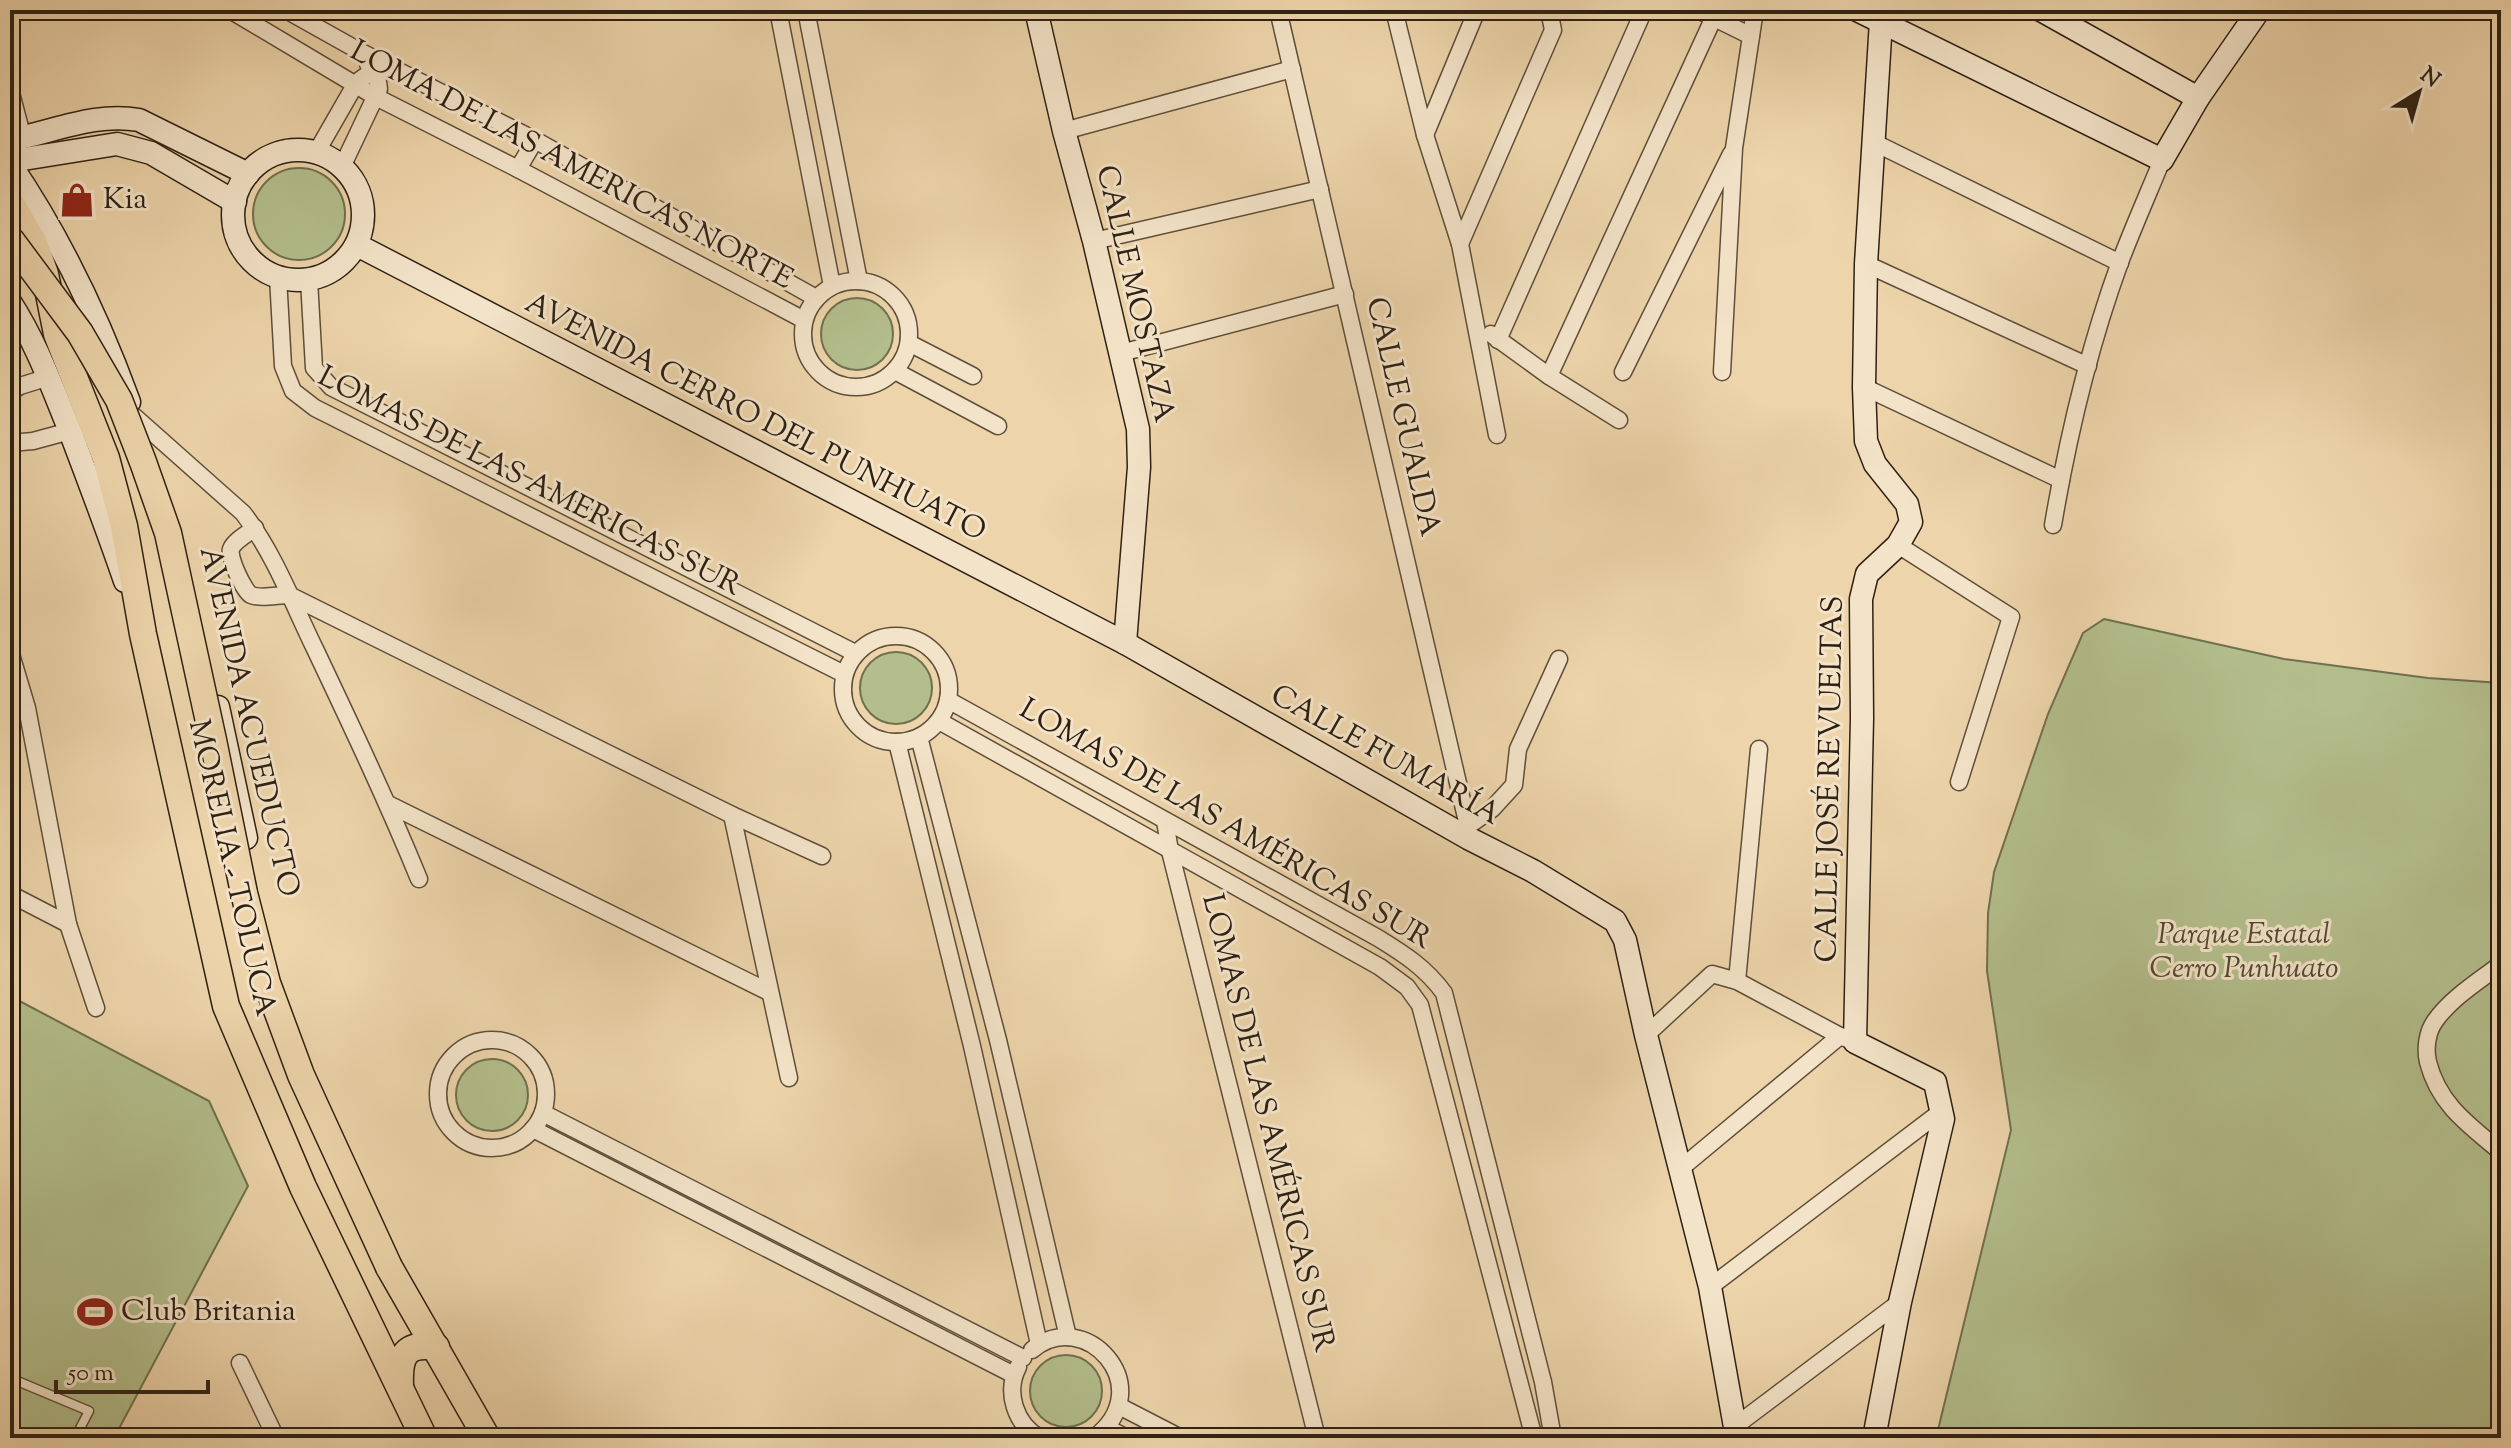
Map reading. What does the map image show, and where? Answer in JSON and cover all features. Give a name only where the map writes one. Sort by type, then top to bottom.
[{"type":"main road","name":"MORELIA - TOLUCA","points":[[10,202],[33,241],[45,274],[57,334],[106,458],[124,526],[143,634],[226,1006],[303,1187],[424,1438]]},
{"type":"main road","name":"MORELIA - TOLUCA","points":[[10,239],[80,333],[119,400],[168,533],[244,893],[267,983],[301,1075],[389,1267],[487,1438]]},
{"type":"main road","points":[[366,1315],[379,1323],[390,1323],[400,1317],[407,1300]]},
{"type":"main road","points":[[400,1390],[402,1357],[414,1347],[436,1347]]},
{"type":"street","name":"LOMA DE LAS AMERICAS NORTE","points":[[230,10],[376,97],[804,320]]},
{"type":"street","name":"LOMA DE LAS AMERICAS NORTE","points":[[286,10],[361,52],[535,140],[816,298]]},
{"type":"street","points":[[778,10],[832,286]]},
{"type":"street","points":[[806,10],[859,281]]},
{"type":"street","name":"CALLE MOSTAZA","points":[[1036,10],[1138,429],[1139,467],[1125,643]]},
{"type":"street","name":"CALLE GUALDA","points":[[1278,10],[1468,832]]},
{"type":"street","points":[[1394,10],[1425,135],[1460,244],[1497,435]]},
{"type":"street","points":[[1425,135],[1477,10]]},
{"type":"street","points":[[1460,244],[1553,30],[1549,10]]},
{"type":"street","points":[[1498,340],[1644,10]]},
{"type":"street","points":[[1722,372],[1734,148],[1755,10]]},
{"type":"street","points":[[1857,10],[2162,160]]},
{"type":"street","points":[[2041,10],[2198,98]]},
{"type":"street","points":[[2053,525],[2088,366],[2120,263],[2162,160],[2198,98],[2259,10]]},
{"type":"street","points":[[1549,376],[1706,13],[1751,36]]},
{"type":"street","points":[[1881,21],[1866,264],[1866,441],[1875,464],[1907,504],[1911,522],[1898,545],[2011,617],[1959,782]]},
{"type":"street","points":[[342,167],[379,89],[361,52]]},
{"type":"street","points":[[1064,131],[1292,69]]},
{"type":"street","points":[[316,153],[363,75],[390,72],[409,76]]},
{"type":"street","points":[[10,164],[17,160],[23,145],[100,118],[120,116],[139,120],[248,174]]},
{"type":"street","points":[[518,169],[535,140]]},
{"type":"street","points":[[1873,142],[2120,263]]},
{"type":"street","points":[[23,145],[117,144],[151,153],[235,202]]},
{"type":"street","points":[[1623,372],[1734,148]]},
{"type":"street","points":[[298,150],[316,153],[342,167],[355,183],[363,203],[363,224],[357,245],[345,261],[329,274],[309,280],[278,277],[261,269],[247,256],[233,221],[235,202],[248,174],[262,161],[279,153],[298,150]]},
{"type":"street","name":"AVENIDA ACUEDUCTO","points":[[10,164],[56,235],[105,336],[154,471],[183,567],[227,743],[274,973],[334,1129],[409,1280],[407,1300]]},
{"type":"street","points":[[1094,241],[1320,189]]},
{"type":"street","name":"AVENIDA CERRO DEL PUNHUATO","points":[[357,245],[1125,643]]},
{"type":"street","points":[[1866,264],[2088,366]]},
{"type":"street","name":"LOMAS DE LAS AMERICAS SUR","points":[[278,277],[283,366],[293,391],[315,408],[844,674]]},
{"type":"street","name":"LOMAS DE LAS AMERICAS SUR","points":[[309,280],[314,368],[331,387],[855,653]]},
{"type":"street","points":[[859,281],[887,290],[898,301],[909,328],[909,343],[895,371],[881,381],[864,387],[830,381],[817,370],[807,355],[803,338],[804,320],[816,298],[832,286],[859,281]]},
{"type":"street","points":[[1121,353],[1345,294]]},
{"type":"street","points":[[10,302],[49,377],[94,491],[143,634]]},
{"type":"street","points":[[1474,321],[1549,376],[1619,420]]},
{"type":"street","points":[[909,343],[973,376]]},
{"type":"street","points":[[895,371],[998,426]]},
{"type":"street","points":[[10,392],[49,377]]},
{"type":"street","points":[[1864,387],[2061,480]]},
{"type":"street","points":[[135,417],[243,513],[255,528],[388,804],[419,879]]},
{"type":"street","points":[[10,443],[33,441],[70,431]]},
{"type":"street","points":[[583,543],[592,521]]},
{"type":"street","points":[[255,528],[236,542],[230,555],[246,592],[254,596],[289,595],[732,815],[822,856]]},
{"type":"street","name":"CALLE JOSÉ REVUELTAS","points":[[1848,1039],[1862,718],[1861,599],[1867,574],[1898,545]]},
{"type":"street","points":[[896,635],[912,637],[926,644],[938,655],[946,669],[949,684],[948,700],[939,721],[919,737],[897,742],[873,736],[853,721],[845,707],[842,691],[844,674],[855,653],[866,643],[896,635]]},
{"type":"street","name":"CALLE FUMARÍA","points":[[1125,643],[1468,832],[1615,921],[1625,940],[1646,1035]]},
{"type":"street","points":[[10,651],[27,708],[68,924],[96,1008]]},
{"type":"street","points":[[1468,832],[1514,785],[1518,749],[1559,659]]},
{"type":"street","name":"LOMAS DE LAS AMÉRICAS SUR","points":[[948,700],[1378,938],[1408,956],[1431,976],[1444,993],[1543,1382],[1553,1438]]},
{"type":"street","name":"LOMAS DE LAS AMÉRICAS SUR","points":[[939,721],[1380,967],[1407,987],[1420,1005],[1534,1438]]},
{"type":"street","points":[[919,737],[998,1040],[1068,1337]]},
{"type":"street","points":[[897,742],[972,1046],[1039,1344]]},
{"type":"street","points":[[1737,981],[1759,749]]},
{"type":"street","points":[[388,804],[769,992]]},
{"type":"street","points":[[732,815],[789,1078]]},
{"type":"street","name":"LOMAS DE LAS AMÉRICAS SUR","points":[[1165,821],[1317,1438]]},
{"type":"street","points":[[10,894],[68,924]]},
{"type":"street","points":[[2501,964],[2444,1009],[2433,1024],[2426,1052],[2434,1083],[2442,1097],[2463,1120],[2501,1152]]},
{"type":"street","points":[[1874,1438],[1900,1302],[1943,1119],[1935,1082],[1737,981],[1712,974],[1646,1035],[1710,1287],[1735,1432],[1900,1302]]},
{"type":"street","points":[[1680,1169],[1848,1039]]},
{"type":"street","points":[[484,1040],[503,1040],[520,1047],[534,1060],[544,1076],[547,1095],[543,1113],[533,1129],[519,1141],[501,1147],[482,1147],[464,1140],[445,1119],[438,1092],[442,1074],[451,1058],[466,1046],[484,1040]]},
{"type":"street","points":[[972,1046],[998,1040]]},
{"type":"street","points":[[1710,1287],[1943,1110]]},
{"type":"street","points":[[543,1113],[1023,1358]]},
{"type":"street","points":[[533,1129],[1014,1375]]},
{"type":"street","points":[[1478,1231],[1502,1223]]},
{"type":"street","points":[[773,1252],[782,1233]]},
{"type":"street","points":[[1040,1438],[1031,1433],[1018,1416],[1012,1396],[1014,1375],[1023,1358],[1039,1344],[1053,1338],[1068,1337],[1088,1341],[1104,1352],[1115,1368],[1121,1387],[1119,1406],[1100,1433],[1127,1438]]},
{"type":"street","points":[[240,1363],[276,1438]]},
{"type":"street","points":[[1119,1406],[1181,1438]]},
{"type":"lane","points":[[10,74],[23,145]]},
{"type":"lane","points":[[10,1378],[89,1411],[75,1438]]},
{"type":"lane","points":[[10,1435],[18,1438]]},
{"type":"green space","points":[[299,168],[317,172],[331,182],[341,196],[345,214],[341,232],[331,246],[317,256],[299,260],[281,256],[267,246],[257,232],[253,214],[257,196],[267,182],[281,172]]},
{"type":"green space","points":[[864,298],[883,308],[891,320],[891,348],[883,360],[871,368],[850,370],[831,360],[823,348],[821,327],[831,308],[843,300]]},
{"type":"green space","name":"Parque Estatal Cerro Punhuato","points":[[2104,619],[2284,659],[2428,678],[2501,683],[2501,1438],[1936,1438],[2011,1130],[1987,971],[1988,913],[1994,872],[2048,714],[2083,633]]},
{"type":"green space","points":[[903,652],[922,662],[930,674],[930,702],[922,714],[910,722],[889,724],[870,714],[862,702],[860,681],[870,662],[882,654]]},
{"type":"green space","name":"Club Britania","points":[[10,996],[209,1101],[248,1186],[114,1438],[10,1438]]},
{"type":"green space","points":[[499,1059],[518,1069],[526,1081],[526,1109],[518,1121],[506,1129],[485,1131],[466,1121],[458,1109],[456,1088],[466,1069],[478,1061]]},
{"type":"green space","points":[[1073,1355],[1092,1365],[1100,1377],[1100,1405],[1092,1417],[1080,1425],[1059,1427],[1040,1417],[1032,1405],[1030,1384],[1040,1365],[1052,1357]]},
{"type":"place","name":"Kia","points":[[77,200]]},
{"type":"place","name":"Club Britania","points":[[95,1312]]}]
